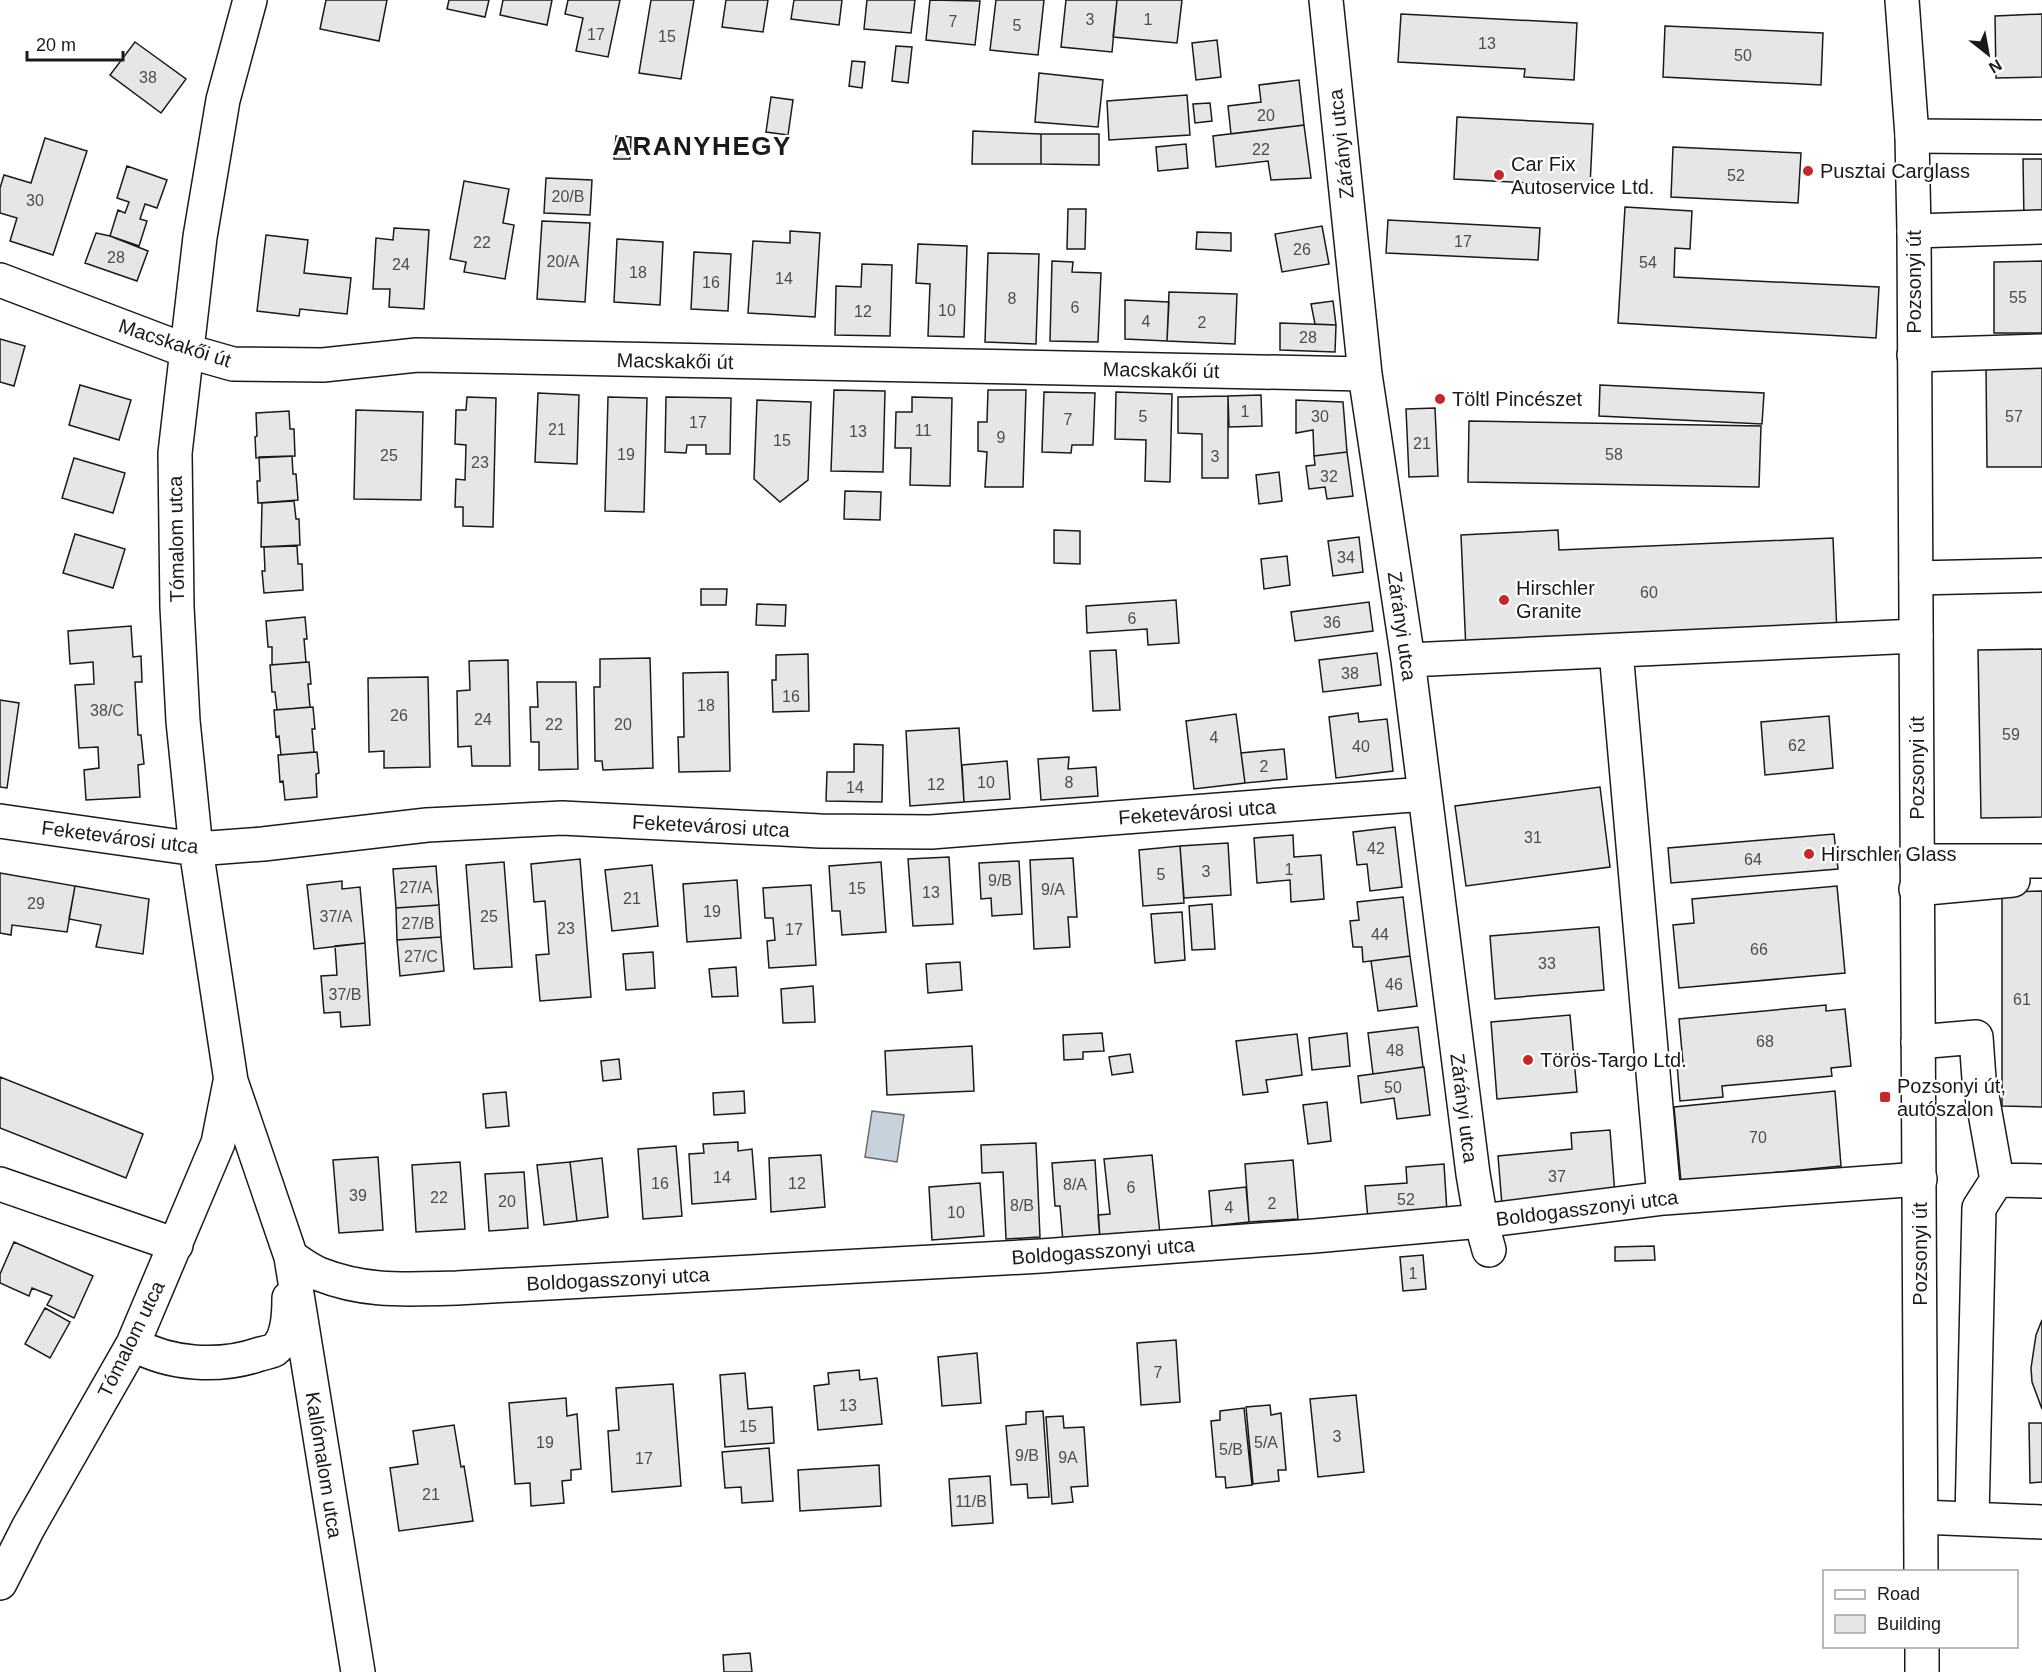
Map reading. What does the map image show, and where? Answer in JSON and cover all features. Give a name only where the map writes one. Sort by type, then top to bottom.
[{"type":"street","name":"Tómalom utca","points":[[250,0],[223,100],[200,237],[175,453],[177,608],[183,721],[196,849],[231,1081],[291,1257]]},
{"type":"street","name":"Zárányi utca","points":[[1326,0],[1365,375],[1408,660],[1473,1174],[1485,1235]]},
{"type":"street","name":"Pozsonyi út","points":[[1902,0],[1912,136],[1914,231],[1921,1570]]},
{"type":"street","points":[[1912,136],[2042,137]]},
{"type":"street","points":[[1914,231],[2042,227]]},
{"type":"street","name":"Macskakői út","points":[[0,280],[187,351],[233,364],[323,365],[417,356],[1365,375]]},
{"type":"street","points":[[1914,355],[2042,351]]},
{"type":"street","points":[[1916,578],[2042,575]]},
{"type":"street","points":[[1408,660],[1916,636]]},
{"type":"street","points":[[1616,651],[1664,1198]]},
{"type":"street","name":"Feketevárosi utca","points":[[0,821],[196,849],[263,844],[427,825],[562,818],[820,831],[931,832],[1425,794]]},
{"type":"street","points":[[1917,875],[2031,870]]},
{"type":"street","points":[[1918,1042],[1976,1037],[1979,1079],[1997,1180],[1979,1208],[1972,1518]]},
{"type":"street","name":"Tómalom utca","points":[[0,1583],[28,1528],[133,1344],[218,1143],[231,1081]]},
{"type":"street","name":"Boldogasszonyi utca","points":[[291,1257],[316,1273],[347,1284],[398,1290],[1041,1256],[1314,1236],[1485,1235],[1664,1198],[1920,1179]]},
{"type":"street","points":[[1997,1180],[2042,1181]]},
{"type":"street","points":[[0,1184],[176,1245]]},
{"type":"street","points":[[133,1344],[150,1353],[195,1362],[248,1359],[274,1350],[285,1335],[289,1314],[291,1257]]},
{"type":"street","name":"Kallómalom utca","points":[[291,1257],[358,1672]]},
{"type":"street","points":[[1921,1517],[2042,1522]]},
{"type":"street","points":[[1922,1648],[1922,1672]]},
{"type":"shaded area","points":[[872,1111],[904,1115],[897,1162],[865,1157]]},
{"type":"building","points":[[326,0],[387,0],[379,41],[320,29]]},
{"type":"building","points":[[449,0],[489,0],[485,17],[447,9]]},
{"type":"building","points":[[503,0],[552,0],[547,25],[500,15]]},
{"type":"building","points":[[568,0],[620,0],[608,57],[576,51],[583,18],[565,14]]},
{"type":"building","points":[[651,0],[694,0],[681,79],[639,73]]},
{"type":"building","points":[[726,0],[768,0],[763,32],[722,27]]},
{"type":"building","points":[[794,0],[842,0],[839,25],[791,19]]},
{"type":"building","points":[[867,0],[915,0],[911,33],[864,29]]},
{"type":"building","points":[[930,0],[980,1],[975,45],[926,40]]},
{"type":"building","points":[[996,0],[1044,0],[1038,55],[990,50]]},
{"type":"building","points":[[1066,0],[1117,0],[1112,52],[1061,47]]},
{"type":"building","points":[[1117,0],[1182,0],[1177,43],[1113,37]]},
{"type":"building","points":[[1401,14],[1577,23],[1574,80],[1524,77],[1525,69],[1398,62]]},
{"type":"building","points":[[2042,14],[2042,77],[1996,78],[1995,16]]},
{"type":"building","points":[[1665,26],[1823,33],[1821,85],[1663,77]]},
{"type":"building","points":[[1217,40],[1221,77],[1196,80],[1192,43]]},
{"type":"building","points":[[135,42],[186,79],[161,113],[110,75]]},
{"type":"building","points":[[896,46],[912,47],[908,83],[892,81]]},
{"type":"building","points":[[852,61],[865,62],[862,88],[849,86]]},
{"type":"building","points":[[1039,73],[1103,80],[1098,127],[1035,122]]},
{"type":"building","points":[[1299,80],[1304,125],[1231,134],[1228,106],[1261,102],[1259,85]]},
{"type":"building","points":[[1187,95],[1190,135],[1109,140],[1107,101]]},
{"type":"building","points":[[771,97],[793,100],[788,135],[766,132]]},
{"type":"building","points":[[1210,103],[1212,121],[1195,123],[1193,104]]},
{"type":"building","points":[[1457,117],[1593,124],[1590,186],[1454,179]]},
{"type":"building","points":[[1304,125],[1311,178],[1271,180],[1268,161],[1216,167],[1213,136]]},
{"type":"building","points":[[973,131],[1041,134],[1041,164],[972,164]]},
{"type":"building","points":[[1041,134],[1099,134],[1099,165],[1041,164]]},
{"type":"building","points":[[616,136],[631,137],[630,159],[614,159]]},
{"type":"building","points":[[45,138],[87,151],[53,255],[10,241],[17,218],[0,213],[0,188],[4,175],[31,183]]},
{"type":"building","points":[[1186,144],[1188,168],[1158,171],[1156,147]]},
{"type":"building","points":[[1673,147],[1801,153],[1798,203],[1671,197]]},
{"type":"building","points":[[2023,159],[2042,159],[2042,221],[2024,221]]},
{"type":"building","points":[[127,166],[167,180],[157,208],[145,204],[140,219],[147,221],[139,246],[110,236],[118,210],[125,213],[129,202],[117,198]]},
{"type":"building","points":[[546,178],[592,180],[590,215],[544,213]]},
{"type":"building","points":[[464,181],[509,189],[503,223],[514,225],[505,279],[464,272],[466,262],[450,259]]},
{"type":"building","points":[[1625,207],[1692,211],[1690,249],[1675,248],[1674,277],[1879,287],[1876,338],[1618,323]]},
{"type":"building","points":[[1068,209],[1086,209],[1085,249],[1067,249]]},
{"type":"building","points":[[1388,220],[1540,228],[1538,260],[1386,253]]},
{"type":"building","points":[[542,221],[590,223],[585,302],[537,299]]},
{"type":"building","points":[[1322,226],[1329,264],[1282,272],[1275,234]]},
{"type":"building","points":[[394,228],[429,230],[424,309],[389,307],[390,289],[373,289],[376,238],[393,240]]},
{"type":"building","points":[[790,231],[820,233],[815,317],[748,313],[753,241],[790,243]]},
{"type":"building","points":[[1197,232],[1231,233],[1231,251],[1196,249]]},
{"type":"building","points":[[96,233],[148,251],[137,281],[85,263]]},
{"type":"building","points":[[266,235],[308,240],[304,273],[351,278],[347,314],[300,309],[299,316],[257,311]]},
{"type":"building","points":[[617,239],[663,242],[660,305],[614,302]]},
{"type":"building","points":[[918,244],[967,246],[964,337],[928,336],[930,284],[916,283]]},
{"type":"building","points":[[694,252],[731,254],[728,311],[691,309]]},
{"type":"building","points":[[988,253],[1039,254],[1036,344],[985,342]]},
{"type":"building","points":[[1052,261],[1073,262],[1072,272],[1101,273],[1098,342],[1050,341]]},
{"type":"building","points":[[2042,261],[2042,333],[1994,333],[1994,262]]},
{"type":"building","points":[[862,264],[892,265],[890,336],[835,335],[836,286],[861,287]]},
{"type":"building","points":[[1169,292],[1237,294],[1235,344],[1167,341]]},
{"type":"building","points":[[1125,300],[1169,302],[1167,341],[1125,339]]},
{"type":"building","points":[[1333,301],[1336,325],[1315,324],[1311,304]]},
{"type":"building","points":[[1280,323],[1336,325],[1335,352],[1280,350]]},
{"type":"building","points":[[0,339],[25,346],[14,386],[0,382]]},
{"type":"building","points":[[2042,365],[2042,467],[1987,467],[1986,366]]},
{"type":"building","points":[[80,385],[131,400],[119,440],[69,425]]},
{"type":"building","points":[[1600,385],[1764,393],[1762,424],[1599,416]]},
{"type":"building","points":[[834,390],[885,391],[883,472],[831,471]]},
{"type":"building","points":[[988,390],[1026,390],[1023,487],[985,487],[987,452],[978,451],[978,422],[987,422]]},
{"type":"building","points":[[1044,392],[1095,393],[1093,445],[1072,445],[1071,453],[1042,452]]},
{"type":"building","points":[[1116,392],[1172,394],[1170,482],[1145,481],[1146,440],[1115,439]]},
{"type":"building","points":[[538,393],[579,395],[577,464],[535,462]]},
{"type":"building","points":[[1261,395],[1262,426],[1229,427],[1228,396]]},
{"type":"building","points":[[1228,396],[1228,478],[1202,478],[1202,434],[1178,433],[1178,397]]},
{"type":"building","points":[[467,397],[496,398],[493,527],[463,526],[463,507],[455,507],[456,479],[465,480],[466,445],[455,444],[456,410],[466,410]]},
{"type":"building","points":[[608,397],[647,398],[644,512],[605,511]]},
{"type":"building","points":[[666,397],[731,398],[730,454],[706,454],[706,445],[687,445],[686,453],[665,452]]},
{"type":"building","points":[[912,397],[952,398],[950,486],[910,485],[911,448],[895,448],[896,412],[912,412]]},
{"type":"building","points":[[757,400],[811,402],[808,480],[780,502],[754,479]]},
{"type":"building","points":[[1296,400],[1343,402],[1347,452],[1314,456],[1313,430],[1296,433]]},
{"type":"building","points":[[1435,408],[1438,476],[1409,477],[1406,409]]},
{"type":"building","points":[[356,410],[423,412],[421,500],[354,499]]},
{"type":"building","points":[[289,411],[290,429],[294,429],[295,456],[256,458],[256,413]]},
{"type":"building","points":[[1469,421],[1761,426],[1759,487],[1468,482]]},
{"type":"building","points":[[1347,452],[1353,496],[1327,499],[1325,487],[1309,489],[1306,466],[1315,465],[1314,456]]},
{"type":"building","points":[[292,456],[298,500],[258,503],[259,457]]},
{"type":"building","points":[[74,458],[125,473],[113,513],[62,498]]},
{"type":"building","points":[[1279,472],[1282,501],[1259,504],[1256,475]]},
{"type":"building","points":[[845,491],[881,492],[880,520],[844,519]]},
{"type":"building","points":[[294,501],[296,519],[299,519],[300,545],[261,547],[262,503]]},
{"type":"building","points":[[1054,530],[1080,531],[1080,564],[1054,563]]},
{"type":"building","points":[[1558,530],[1559,550],[1833,538],[1837,634],[1466,651],[1461,535]]},
{"type":"building","points":[[75,534],[125,549],[113,588],[63,573]]},
{"type":"building","points":[[1359,537],[1363,572],[1333,576],[1328,541]]},
{"type":"building","points":[[297,546],[298,564],[302,564],[303,590],[264,593],[262,571],[265,571],[264,547]]},
{"type":"building","points":[[1287,556],[1290,585],[1264,589],[1261,559]]},
{"type":"building","points":[[701,589],[727,589],[726,605],[701,605]]},
{"type":"building","points":[[1176,600],[1179,643],[1148,645],[1147,629],[1087,633],[1086,606]]},
{"type":"building","points":[[1369,602],[1373,631],[1295,641],[1291,612]]},
{"type":"building","points":[[757,604],[786,605],[785,626],[756,625]]},
{"type":"building","points":[[305,617],[306,662],[272,665],[272,647],[268,647],[266,621]]},
{"type":"building","points":[[131,626],[133,657],[141,656],[142,682],[135,682],[138,735],[141,735],[144,764],[138,765],[140,797],[86,800],[84,770],[99,768],[98,747],[79,748],[75,685],[94,684],[93,662],[70,664],[68,631]]},
{"type":"building","points":[[2042,649],[2042,817],[1981,818],[1978,650]]},
{"type":"building","points":[[1116,650],[1120,710],[1093,711],[1090,651]]},
{"type":"building","points":[[1377,653],[1381,685],[1323,692],[1319,660]]},
{"type":"building","points":[[808,654],[809,711],[773,712],[772,680],[776,680],[776,655]]},
{"type":"building","points":[[650,658],[653,768],[603,770],[602,761],[595,761],[594,687],[600,687],[600,659]]},
{"type":"building","points":[[508,660],[510,766],[472,766],[471,746],[458,747],[457,691],[470,690],[469,661]]},
{"type":"building","points":[[309,662],[310,707],[277,710],[275,692],[272,692],[270,665]]},
{"type":"building","points":[[728,672],[730,771],[679,772],[678,737],[684,737],[683,673]]},
{"type":"building","points":[[428,677],[430,767],[384,768],[384,751],[369,752],[368,678]]},
{"type":"building","points":[[537,682],[576,682],[578,769],[539,770],[539,742],[531,742],[530,707],[538,707]]},
{"type":"building","points":[[0,700],[19,703],[7,788],[0,787]]},
{"type":"building","points":[[313,707],[314,752],[281,755],[279,736],[276,737],[274,710]]},
{"type":"building","points":[[1358,713],[1359,722],[1387,719],[1393,771],[1336,778],[1329,717]]},
{"type":"building","points":[[1236,714],[1245,783],[1194,789],[1186,721]]},
{"type":"building","points":[[1829,716],[1833,768],[1765,775],[1761,722]]},
{"type":"building","points":[[959,728],[964,802],[910,806],[906,731]]},
{"type":"building","points":[[854,744],[883,745],[882,802],[826,801],[827,772],[854,772]]},
{"type":"building","points":[[1284,749],[1287,779],[1245,783],[1241,753]]},
{"type":"building","points":[[317,752],[319,773],[316,774],[317,797],[285,800],[283,781],[280,782],[278,755]]},
{"type":"building","points":[[1069,757],[1068,769],[1096,767],[1098,796],[1041,800],[1038,759]]},
{"type":"building","points":[[1007,761],[1010,799],[964,802],[962,765]]},
{"type":"building","points":[[1600,787],[1610,867],[1466,886],[1455,806]]},
{"type":"building","points":[[1395,827],[1402,887],[1370,891],[1367,864],[1357,865],[1353,832]]},
{"type":"building","points":[[1834,834],[1838,869],[1671,883],[1668,848]]},
{"type":"building","points":[[1293,835],[1294,857],[1321,855],[1324,899],[1291,902],[1290,880],[1257,883],[1254,838]]},
{"type":"building","points":[[1228,843],[1231,895],[1184,898],[1180,846]]},
{"type":"building","points":[[1180,846],[1184,903],[1143,906],[1139,850]]},
{"type":"building","points":[[949,857],[953,924],[913,926],[908,859]]},
{"type":"building","points":[[1073,858],[1077,917],[1068,917],[1070,947],[1034,949],[1030,860]]},
{"type":"building","points":[[580,859],[591,997],[540,1001],[536,955],[549,954],[545,901],[534,902],[531,864]]},
{"type":"building","points":[[1019,861],[1022,914],[992,916],[991,898],[981,899],[979,863]]},
{"type":"building","points":[[504,862],[512,967],[474,969],[466,865]]},
{"type":"building","points":[[881,862],[886,932],[842,935],[840,911],[832,911],[829,866]]},
{"type":"building","points":[[652,865],[658,926],[612,931],[605,870]]},
{"type":"building","points":[[436,866],[439,905],[396,908],[393,869]]},
{"type":"building","points":[[0,873],[75,886],[67,932],[12,925],[11,935],[0,933]]},
{"type":"building","points":[[737,880],[741,938],[687,942],[683,884]]},
{"type":"building","points":[[342,881],[342,889],[360,887],[365,943],[314,949],[307,885]]},
{"type":"building","points":[[811,885],[816,965],[769,968],[767,941],[775,940],[773,918],[765,918],[763,888]]},
{"type":"building","points":[[75,886],[149,899],[143,954],[96,947],[101,925],[69,919]]},
{"type":"building","points":[[1837,886],[1845,973],[1679,988],[1673,925],[1694,923],[1692,899]]},
{"type":"building","points":[[2042,891],[2042,1107],[2002,1106],[2002,892]]},
{"type":"building","points":[[1403,897],[1410,956],[1363,962],[1362,947],[1353,947],[1350,921],[1359,920],[1357,902]]},
{"type":"building","points":[[1212,904],[1215,949],[1192,950],[1189,906]]},
{"type":"building","points":[[439,905],[441,937],[397,940],[396,908]]},
{"type":"building","points":[[1182,912],[1185,960],[1155,963],[1151,914]]},
{"type":"building","points":[[1599,927],[1604,990],[1495,999],[1490,936]]},
{"type":"building","points":[[441,937],[444,971],[400,976],[397,940]]},
{"type":"building","points":[[365,943],[370,1025],[341,1027],[340,1012],[324,1013],[321,976],[337,975],[335,946]]},
{"type":"building","points":[[653,952],[655,988],[626,990],[623,954]]},
{"type":"building","points":[[1410,956],[1417,1006],[1378,1011],[1371,961]]},
{"type":"building","points":[[960,962],[962,990],[928,993],[926,964]]},
{"type":"building","points":[[736,967],[738,996],[712,997],[709,969]]},
{"type":"building","points":[[813,986],[815,1022],[783,1023],[781,989]]},
{"type":"building","points":[[1826,1005],[1826,1011],[1845,1009],[1851,1066],[1831,1068],[1832,1076],[1722,1086],[1723,1097],[1680,1101],[1677,1064],[1683,1063],[1679,1019]]},
{"type":"building","points":[[1570,1015],[1577,1092],[1497,1099],[1491,1022]]},
{"type":"building","points":[[1418,1027],[1423,1067],[1373,1074],[1368,1033]]},
{"type":"building","points":[[1102,1033],[1104,1051],[1083,1052],[1083,1059],[1064,1060],[1063,1035]]},
{"type":"building","points":[[1347,1033],[1350,1066],[1312,1070],[1309,1038]]},
{"type":"building","points":[[1297,1034],[1302,1075],[1266,1080],[1268,1092],[1243,1095],[1236,1041]]},
{"type":"building","points":[[972,1046],[974,1091],[887,1095],[885,1051]]},
{"type":"building","points":[[1130,1054],[1133,1072],[1112,1075],[1109,1057]]},
{"type":"building","points":[[619,1059],[621,1079],[603,1081],[601,1061]]},
{"type":"building","points":[[1424,1067],[1430,1115],[1397,1119],[1394,1098],[1361,1103],[1358,1076]]},
{"type":"building","points":[[0,1077],[143,1134],[126,1178],[0,1128]]},
{"type":"building","points":[[744,1091],[745,1113],[714,1115],[713,1093]]},
{"type":"building","points":[[1835,1091],[1841,1166],[1681,1182],[1674,1107]]},
{"type":"building","points":[[506,1092],[509,1126],[486,1128],[483,1094]]},
{"type":"building","points":[[1327,1102],[1331,1141],[1308,1144],[1303,1105]]},
{"type":"building","points":[[1610,1130],[1615,1195],[1502,1205],[1498,1156],[1572,1149],[1571,1133]]},
{"type":"building","points":[[738,1142],[738,1151],[752,1149],[756,1199],[692,1204],[689,1154],[704,1153],[703,1144]]},
{"type":"building","points":[[1036,1143],[1040,1237],[1006,1239],[1003,1172],[982,1173],[981,1145]]},
{"type":"building","points":[[676,1146],[682,1216],[643,1219],[638,1149]]},
{"type":"building","points":[[821,1155],[825,1207],[771,1212],[769,1158]]},
{"type":"building","points":[[1152,1155],[1160,1234],[1100,1239],[1098,1215],[1110,1214],[1104,1159]]},
{"type":"building","points":[[378,1157],[383,1230],[339,1233],[333,1160]]},
{"type":"building","points":[[602,1158],[608,1217],[577,1221],[570,1162]]},
{"type":"building","points":[[1095,1160],[1100,1239],[1063,1242],[1060,1206],[1055,1206],[1052,1163]]},
{"type":"building","points":[[1293,1160],[1298,1219],[1249,1222],[1245,1164]]},
{"type":"building","points":[[460,1162],[465,1229],[416,1232],[412,1165]]},
{"type":"building","points":[[570,1162],[577,1221],[544,1225],[537,1165]]},
{"type":"building","points":[[1444,1164],[1447,1212],[1368,1219],[1365,1186],[1407,1183],[1406,1167]]},
{"type":"building","points":[[524,1172],[528,1228],[489,1231],[485,1174]]},
{"type":"building","points":[[980,1183],[984,1236],[932,1240],[929,1187]]},
{"type":"building","points":[[1246,1187],[1249,1222],[1212,1226],[1209,1191]]},
{"type":"building","points":[[14,1242],[93,1276],[74,1318],[47,1305],[52,1296],[32,1288],[29,1296],[0,1283],[0,1274]]},
{"type":"building","points":[[1654,1246],[1655,1260],[1615,1261],[1615,1247]]},
{"type":"building","points":[[1423,1255],[1426,1289],[1403,1291],[1400,1257]]},
{"type":"building","points":[[45,1308],[70,1322],[50,1358],[25,1344]]},
{"type":"building","points":[[2042,1320],[2042,1409],[2032,1382],[2031,1368],[2036,1335]]},
{"type":"building","points":[[1176,1340],[1180,1402],[1141,1405],[1137,1343]]},
{"type":"building","points":[[977,1353],[981,1403],[942,1406],[938,1357]]},
{"type":"building","points":[[859,1370],[860,1380],[877,1378],[882,1424],[818,1430],[814,1386],[829,1384],[828,1373]]},
{"type":"building","points":[[745,1373],[748,1409],[772,1407],[774,1443],[725,1447],[720,1375]]},
{"type":"building","points":[[673,1384],[681,1486],[612,1492],[608,1431],[619,1430],[616,1388]]},
{"type":"building","points":[[1356,1395],[1364,1472],[1318,1477],[1310,1399]]},
{"type":"building","points":[[566,1398],[567,1416],[577,1414],[581,1469],[571,1470],[571,1480],[562,1481],[564,1503],[531,1506],[530,1483],[515,1484],[509,1403]]},
{"type":"building","points":[[1270,1405],[1271,1415],[1281,1413],[1286,1470],[1278,1470],[1279,1481],[1253,1484],[1246,1407]]},
{"type":"building","points":[[1244,1408],[1252,1485],[1226,1488],[1225,1477],[1216,1477],[1211,1421],[1220,1420],[1220,1411]]},
{"type":"building","points":[[1043,1411],[1049,1497],[1028,1498],[1027,1484],[1011,1485],[1006,1426],[1026,1424],[1026,1412]]},
{"type":"building","points":[[1063,1416],[1064,1428],[1084,1427],[1088,1486],[1071,1487],[1073,1502],[1052,1504],[1046,1417]]},
{"type":"building","points":[[2029,1423],[2042,1423],[2042,1482],[2030,1483]]},
{"type":"building","points":[[454,1425],[461,1467],[464,1466],[473,1521],[399,1531],[390,1468],[418,1464],[413,1431]]},
{"type":"building","points":[[769,1448],[773,1501],[742,1503],[741,1487],[725,1488],[722,1452]]},
{"type":"building","points":[[879,1465],[881,1506],[800,1511],[798,1470]]},
{"type":"building","points":[[990,1476],[993,1523],[952,1526],[949,1479]]},
{"type":"building","points":[[750,1653],[752,1672],[724,1672],[723,1655]]},
{"type":"place","name":"Pusztai Carglass","points":[[1808,171]]},
{"type":"place","name":"Car Fix Autoservice Ltd.","points":[[1499,175]]},
{"type":"place","name":"Töltl Pincészet","points":[[1440,399]]},
{"type":"place","name":"Hirschler Granite","points":[[1504,600]]},
{"type":"place","name":"Hirschler Glass","points":[[1809,854]]},
{"type":"place","name":"Törös-Targo Ltd.","points":[[1528,1060]]},
{"type":"place","name":"Pozsonyi út, autószalon","points":[[1885,1097]]},
{"type":"district","name":"ARANYHEGY","points":[[702,146]]}]
